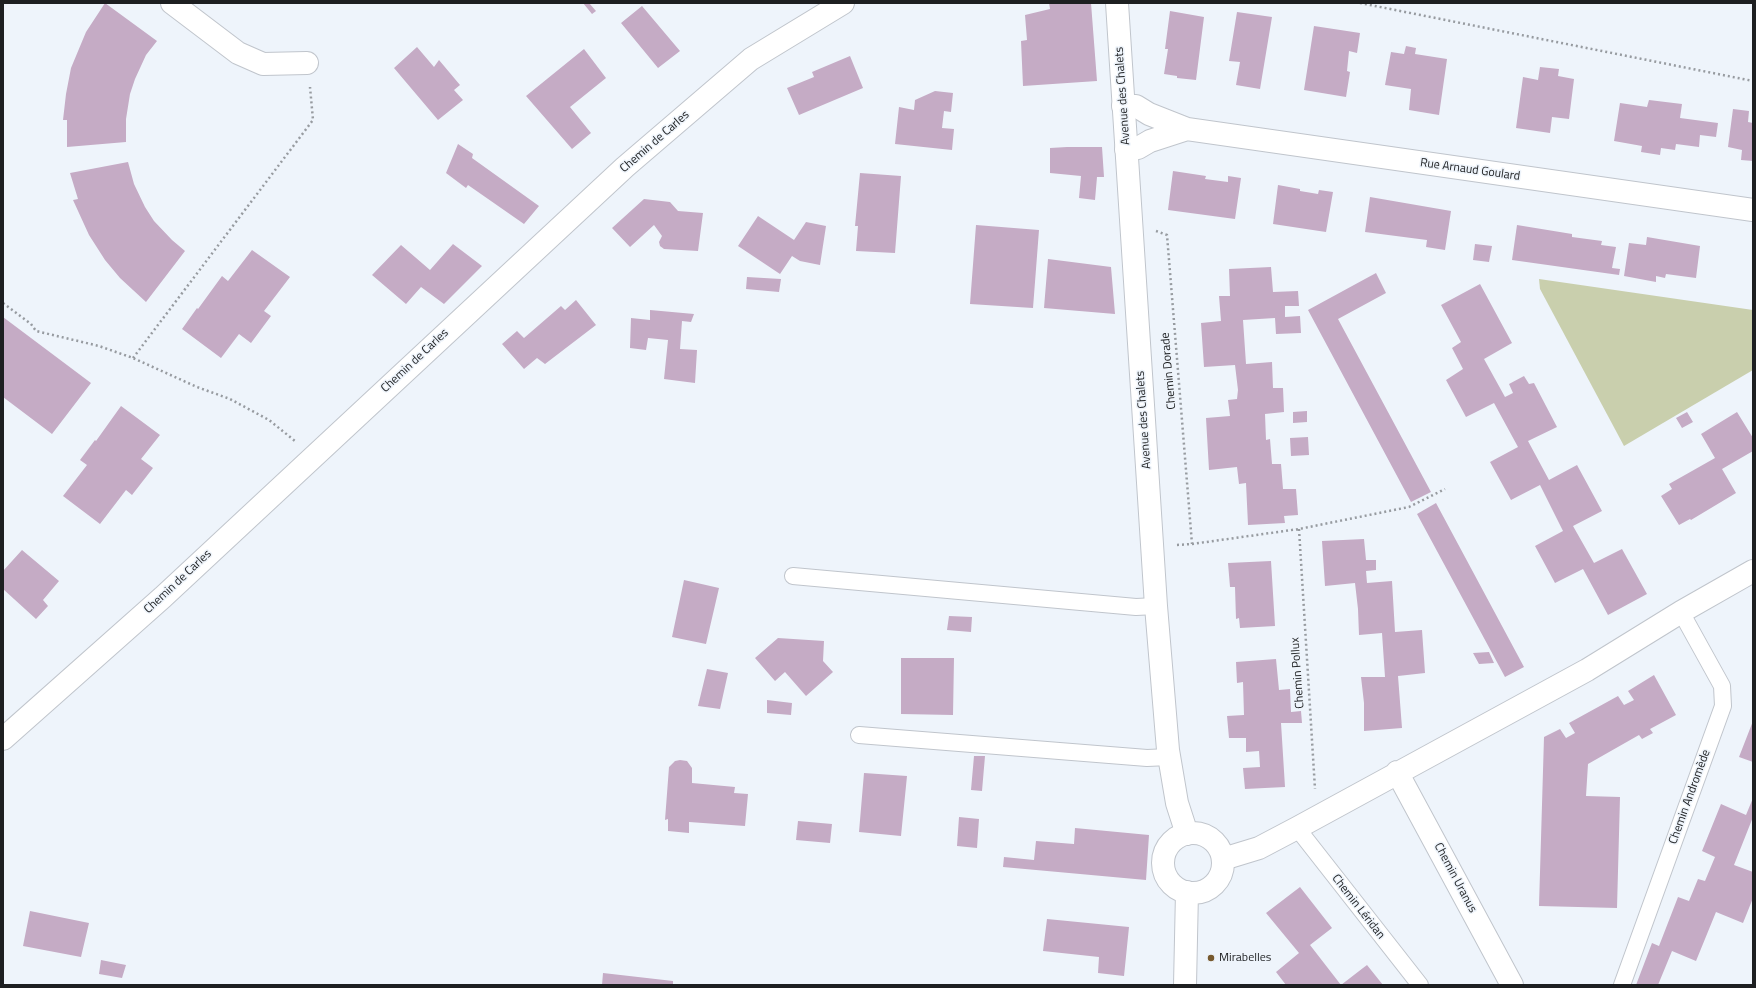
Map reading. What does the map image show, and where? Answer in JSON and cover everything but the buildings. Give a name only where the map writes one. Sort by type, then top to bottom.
[{"type":"street","points":[[172,3],[238,53],[263,64],[307,63]]},
{"type":"street","name":"Chemin de Carles","points":[[3,739],[163,597],[625,167],[745,64],[843,3]]},
{"type":"street","name":"Avenue des Chalets","points":[[1117,3],[1156,606],[1169,757],[1177,803],[1187,834]]},
{"type":"street","name":"Rue Arnaud Goulard","points":[[1123,106],[1136,106],[1149,114],[1187,129],[1753,210]]},
{"type":"street","name":"Rue Arnaud Goulard","points":[[1126,149],[1138,148],[1150,141],[1187,129]]},
{"type":"street","points":[[1223,859],[1259,848],[1323,814],[1587,670],[1681,612],[1753,571]]},
{"type":"street","name":"Chemin Uranus","points":[[1398,772],[1512,985]]},
{"type":"street","points":[[1187,834],[1199,834],[1210,838],[1219,847],[1223,859],[1221,875],[1211,887],[1203,892],[1187,892],[1176,888],[1168,880],[1164,869],[1164,857],[1168,847],[1176,838],[1187,834]]},
{"type":"street","points":[[1185,985],[1187,892]]},
{"type":"lane","points":[[793,576],[1136,607],[1156,606]]},
{"type":"lane","name":"Chemin Andromède","points":[[1622,985],[1723,706],[1722,686],[1681,612]]},
{"type":"lane","points":[[859,735],[1147,758],[1169,757]]},
{"type":"lane","name":"Chemin Léridan","points":[[1297,828],[1420,985]]},
{"type":"path","points":[[1360,3],[1753,81]]},
{"type":"path","points":[[133,358],[313,120],[307,63]]},
{"type":"path","name":"Chemin Dorade","points":[[1131,221],[1166,235],[1192,544]]},
{"type":"path","points":[[3,303],[31,324],[36,331],[82,341],[133,358],[197,387],[230,399],[269,420],[312,457]]},
{"type":"path","points":[[1152,546],[1192,544],[1298,529],[1409,507],[1445,490]]},
{"type":"path","name":"Chemin Pollux","points":[[1298,529],[1315,795],[1323,814]]},
{"type":"green space","points":[[1539,279],[1753,310],[1753,370],[1624,446],[1540,289]]},
{"type":"place","name":"Mirabelles","points":[[1211,958]]}]
